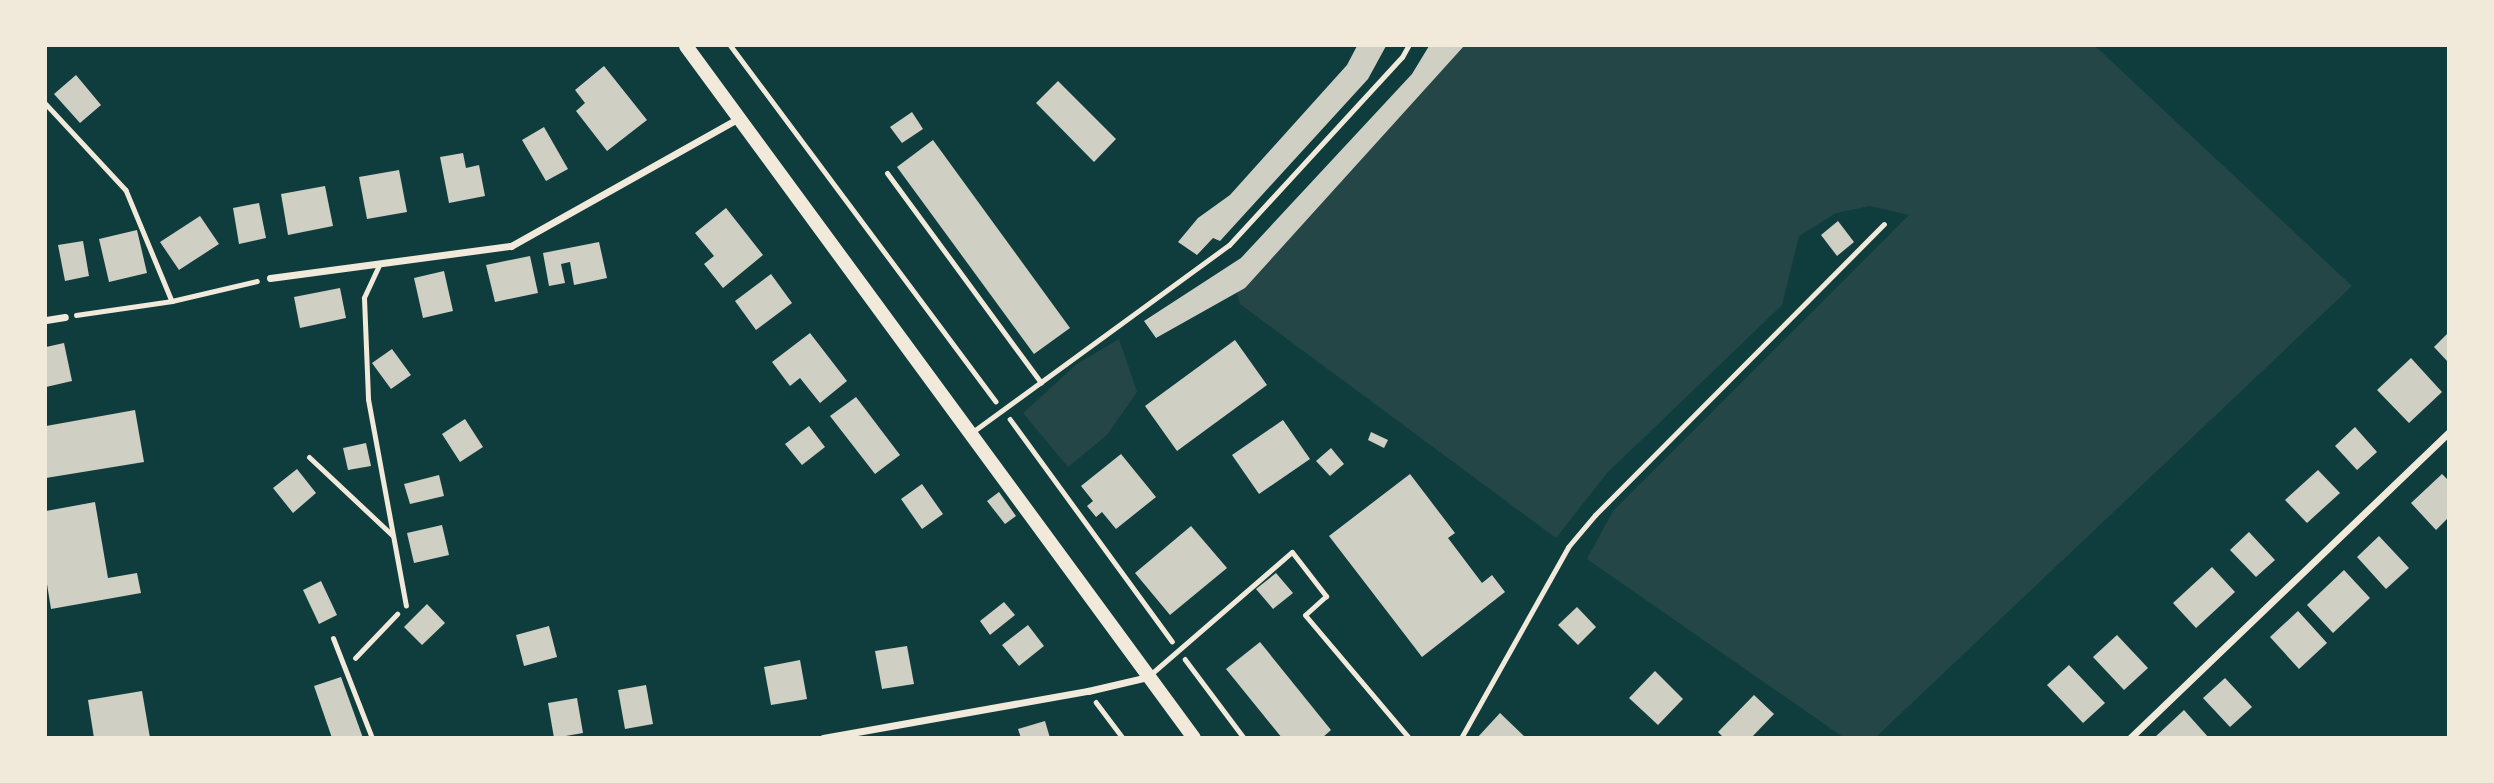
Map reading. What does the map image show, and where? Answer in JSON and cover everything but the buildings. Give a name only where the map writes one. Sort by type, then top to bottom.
[{"type":"main road","points":[[686,46],[1194,737]]},
{"type":"street","points":[[270,278],[511,246],[740,118]]},
{"type":"street","points":[[46,320],[65,317]]},
{"type":"street","points":[[2130,737],[2448,433]]},
{"type":"street","points":[[823,737],[1088,691],[1149,676]]},
{"type":"lane","points":[[971,433],[1229,245],[1402,57],[1408,46]]},
{"type":"lane","points":[[887,173],[1041,383]]},
{"type":"lane","points":[[1461,737],[1569,547],[1595,515],[1884,224]]},
{"type":"lane","points":[[380,263],[364,298],[368,399],[406,606]]},
{"type":"lane","points":[[309,457],[393,536]]},
{"type":"lane","points":[[1149,676],[1292,552],[1326,596],[1305,615],[1409,737]]},
{"type":"lane","points":[[333,638],[372,737]]},
{"type":"path","points":[[731,46],[1244,737]]},
{"type":"path","points":[[46,104],[126,190],[172,301]]},
{"type":"path","points":[[65,317],[172,301],[270,278]]},
{"type":"path","points":[[364,644],[406,606]]},
{"type":"path","points":[[1088,691],[1123,737]]},
{"type":"shaded area","points":[[1464,46],[2095,46],[2352,286],[1875,738],[1843,737],[1587,559],[1613,511],[1909,215],[1870,206],[1836,213],[1799,236],[1782,305],[1607,473],[1556,538],[1240,304],[1237,293]]},
{"type":"shaded area","points":[[1119,339],[1137,392],[1107,435],[1068,467],[1023,413],[1077,364]]}]
